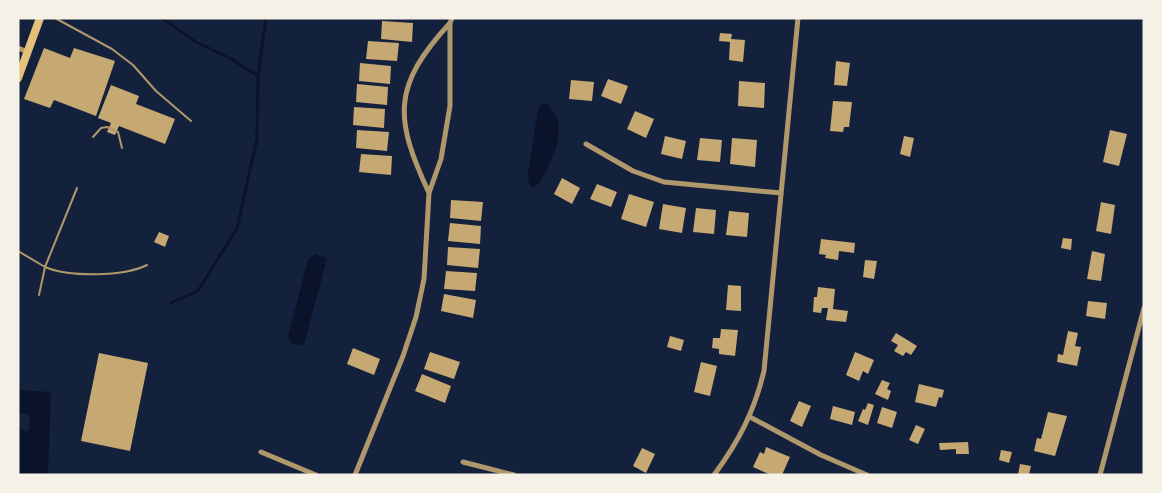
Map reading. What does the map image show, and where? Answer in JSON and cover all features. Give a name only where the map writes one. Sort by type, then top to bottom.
[{"type":"main road","points":[[18,78],[40,18]]},
{"type":"street","points":[[714,475],[732,451],[750,417],[758,396],[765,365],[798,18]]},
{"type":"street","points":[[429,193],[407,139],[404,104],[416,65],[451,20]]},
{"type":"street","points":[[355,475],[403,356],[416,316],[425,269],[429,193],[441,159],[450,106],[451,20]]},
{"type":"street","points":[[18,48],[28,52]]},
{"type":"street","points":[[586,144],[633,171],[664,182],[781,193]]},
{"type":"street","points":[[1100,475],[1144,308]]},
{"type":"street","points":[[750,417],[821,455],[867,475]]},
{"type":"street","points":[[261,452],[316,475]]},
{"type":"street","points":[[463,462],[514,475]]},
{"type":"lane","points":[[55,18],[112,49],[133,65],[156,91],[191,121]]},
{"type":"lane","points":[[93,136],[101,128],[112,129],[118,132],[122,148]]},
{"type":"lane","points":[[39,295],[45,267],[77,188]]},
{"type":"lane","points":[[18,251],[54,271],[73,274],[115,273],[140,269],[147,265]]},
{"type":"water","points":[[542,104],[547,104],[554,113],[559,133],[549,165],[539,184],[532,187],[529,184],[528,174],[538,109]]},
{"type":"water","points":[[315,254],[327,258],[304,345],[292,344],[288,336],[308,260]]},
{"type":"water","points":[[18,390],[51,392],[48,475],[18,475],[18,426],[26,432],[29,429],[30,418],[27,414],[21,413],[18,416]]},
{"type":"building","points":[[382,21],[413,23],[412,42],[381,39]]},
{"type":"building","points":[[720,33],[732,34],[731,39],[745,40],[743,62],[729,60],[730,42],[719,41]]},
{"type":"building","points":[[368,41],[399,43],[397,61],[366,59]]},
{"type":"building","points":[[44,48],[70,58],[74,48],[115,61],[96,116],[54,100],[50,108],[24,99]]},
{"type":"building","points":[[836,61],[850,63],[847,86],[834,85]]},
{"type":"building","points":[[360,63],[391,66],[390,84],[359,81]]},
{"type":"building","points":[[608,79],[628,86],[621,104],[601,96]]},
{"type":"building","points":[[571,80],[594,82],[592,101],[569,99]]},
{"type":"building","points":[[739,81],[765,83],[764,108],[738,106]]},
{"type":"building","points":[[357,84],[388,87],[387,105],[356,102]]},
{"type":"building","points":[[111,85],[139,96],[136,104],[175,119],[165,144],[119,126],[115,135],[107,132],[111,123],[98,118]]},
{"type":"building","points":[[833,101],[852,102],[849,127],[844,127],[843,132],[830,131]]},
{"type":"building","points":[[354,107],[385,109],[384,128],[353,125]]},
{"type":"building","points":[[635,111],[654,119],[646,138],[627,129]]},
{"type":"building","points":[[357,130],[389,132],[387,151],[356,148]]},
{"type":"building","points":[[1110,130],[1127,134],[1119,166],[1103,162]]},
{"type":"building","points":[[665,136],[686,141],[682,159],[661,154]]},
{"type":"building","points":[[904,136],[914,138],[910,157],[900,154]]},
{"type":"building","points":[[700,138],[722,140],[720,162],[697,160]]},
{"type":"building","points":[[732,138],[757,140],[755,167],[730,164]]},
{"type":"building","points":[[361,154],[392,156],[391,175],[359,172]]},
{"type":"building","points":[[562,178],[580,188],[572,204],[554,194]]},
{"type":"building","points":[[597,184],[617,192],[611,207],[590,199]]},
{"type":"building","points":[[629,194],[654,202],[646,227],[621,219]]},
{"type":"building","points":[[451,200],[483,202],[481,221],[450,218]]},
{"type":"building","points":[[1101,202],[1115,205],[1111,234],[1096,231]]},
{"type":"building","points":[[663,204],[686,208],[682,233],[659,229]]},
{"type":"building","points":[[696,208],[716,210],[714,234],[693,232]]},
{"type":"building","points":[[729,211],[749,213],[747,237],[726,235]]},
{"type":"building","points":[[450,223],[481,226],[480,244],[448,241]]},
{"type":"building","points":[[159,232],[169,236],[165,247],[154,242]]},
{"type":"building","points":[[1063,238],[1072,239],[1071,250],[1061,248]]},
{"type":"building","points":[[821,239],[855,243],[854,253],[839,251],[838,260],[825,258],[826,255],[819,254]]},
{"type":"building","points":[[448,247],[480,249],[478,268],[447,265]]},
{"type":"building","points":[[1092,251],[1105,254],[1101,281],[1087,279]]},
{"type":"building","points":[[865,260],[877,261],[874,279],[863,277]]},
{"type":"building","points":[[446,271],[477,273],[475,291],[444,289]]},
{"type":"building","points":[[728,285],[741,286],[741,311],[726,310]]},
{"type":"building","points":[[818,287],[835,289],[833,309],[848,311],[846,322],[826,320],[828,308],[822,308],[821,313],[813,312],[814,297],[817,297]]},
{"type":"building","points":[[444,294],[476,300],[473,318],[441,311]]},
{"type":"building","points":[[1088,301],[1107,303],[1105,319],[1086,316]]},
{"type":"building","points":[[721,329],[738,330],[735,356],[719,354],[719,349],[712,348],[713,338],[720,338]]},
{"type":"building","points":[[1068,331],[1078,333],[1075,346],[1081,347],[1077,366],[1057,362],[1058,354],[1063,355]]},
{"type":"building","points":[[896,333],[917,346],[911,355],[906,352],[903,356],[894,351],[898,345],[891,341]]},
{"type":"building","points":[[670,336],[684,340],[681,351],[667,347]]},
{"type":"building","points":[[353,348],[380,359],[374,375],[347,364]]},
{"type":"building","points":[[430,352],[460,362],[454,379],[424,369]]},
{"type":"building","points":[[855,352],[874,360],[868,374],[863,371],[859,381],[846,375]]},
{"type":"building","points":[[99,353],[148,363],[130,451],[81,441]]},
{"type":"building","points":[[701,362],[717,366],[710,396],[694,392]]},
{"type":"building","points":[[422,374],[451,386],[445,403],[415,391]]},
{"type":"building","points":[[882,380],[890,383],[887,389],[891,391],[888,400],[875,394]]},
{"type":"building","points":[[919,384],[944,390],[936,407],[915,402]]},
{"type":"building","points":[[799,401],[811,406],[802,427],[790,421]]},
{"type":"building","points":[[868,403],[874,405],[868,425],[858,421]]},
{"type":"building","points":[[833,406],[855,412],[852,425],[830,419]]},
{"type":"building","points":[[882,407],[897,412],[892,428],[877,423]]},
{"type":"building","points":[[1048,412],[1067,416],[1055,456],[1034,451],[1037,438],[1041,439]]},
{"type":"building","points":[[916,425],[925,429],[918,444],[909,440]]},
{"type":"building","points":[[968,442],[969,454],[956,454],[956,449],[940,450],[939,443]]},
{"type":"building","points":[[766,447],[790,457],[782,475],[771,475],[753,467],[760,452],[764,454]]},
{"type":"building","points":[[642,448],[655,454],[646,473],[633,466]]},
{"type":"building","points":[[1001,450],[1012,452],[1009,463],[999,460]]},
{"type":"building","points":[[1020,464],[1031,466],[1029,475],[1018,475]]},
{"type":"waterway","points":[[162,18],[196,42],[233,60],[258,76]]},
{"type":"waterway","points":[[171,303],[198,291],[237,228],[257,138],[258,76],[266,18]]}]
